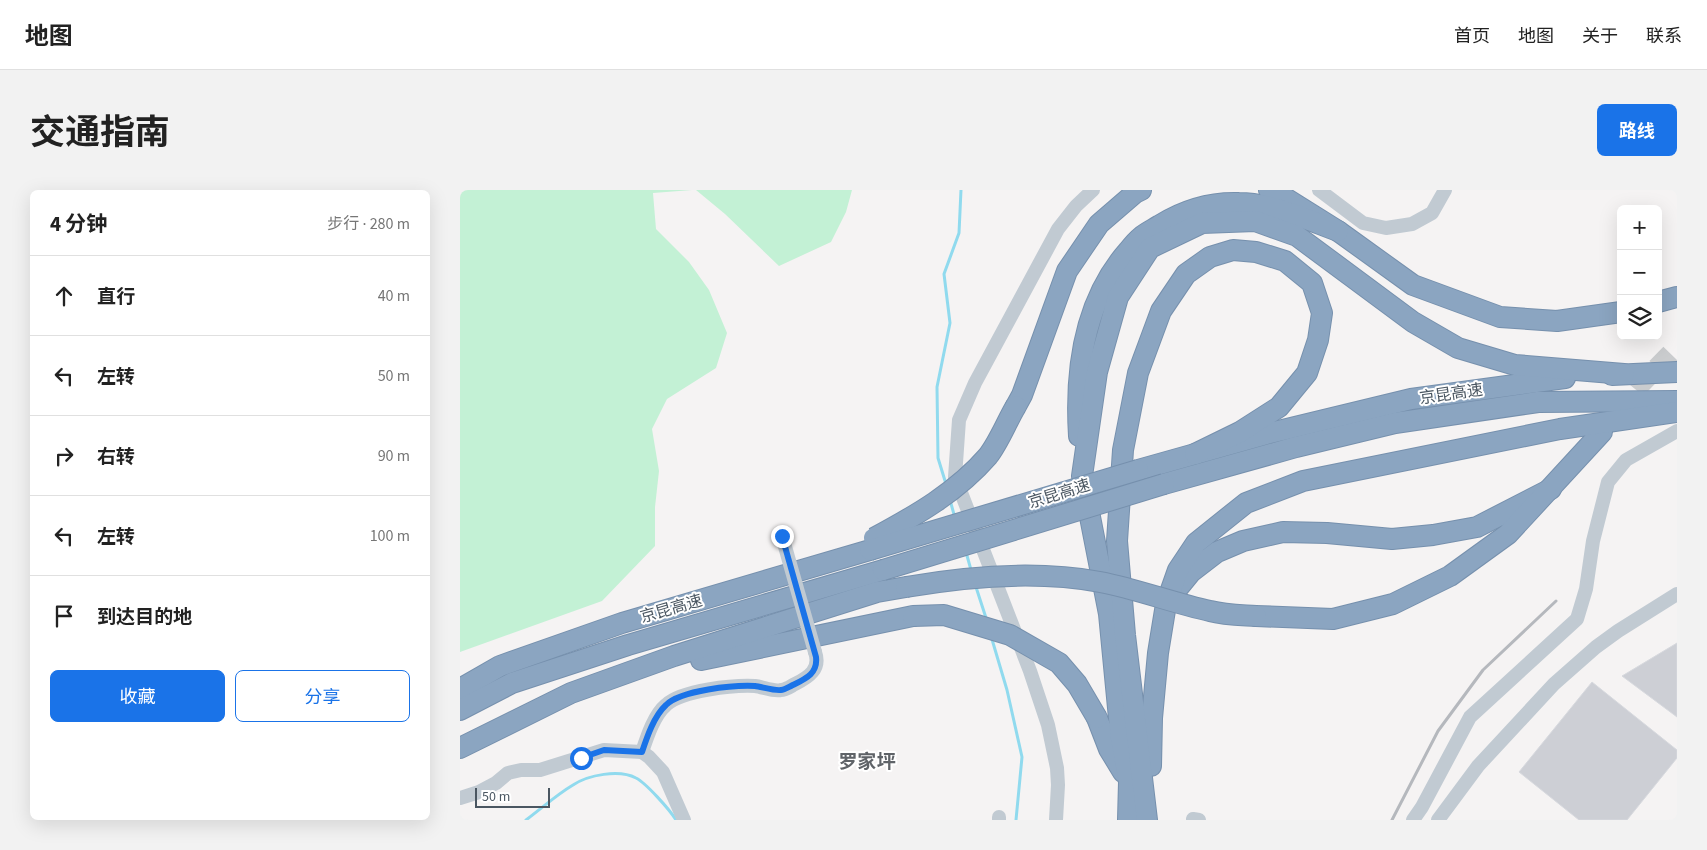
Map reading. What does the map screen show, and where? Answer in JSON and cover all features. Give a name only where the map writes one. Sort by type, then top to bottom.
[{"type":"highway","points":[[872,544],[957,487],[989,455],[1022,395],[1067,271],[1099,224],[1134,193],[1141,190]]},
{"type":"highway","points":[[1269,190],[1338,231],[1413,286],[1500,317],[1557,321],[1617,313]]},
{"type":"highway","points":[[1128,820],[1129,782],[1121,739],[1109,614],[1082,476],[1077,404],[1082,350],[1096,300],[1115,265],[1141,237],[1171,218],[1206,205],[1241,202],[1282,210],[1338,231]]},
{"type":"highway","points":[[1082,476],[1097,372],[1118,297],[1150,248],[1202,224],[1255,221],[1297,236],[1413,322],[1458,348],[1515,365],[1624,374]]},
{"type":"highway","points":[[1149,820],[1125,635],[1117,541],[1123,450],[1138,373],[1161,311],[1186,274],[1210,257],[1233,250],[1256,252],[1285,261],[1312,283],[1322,313],[1318,340],[1307,373],[1279,406],[1240,432],[1195,454]]},
{"type":"highway","points":[[1662,301],[1677,297]]},
{"type":"highway","name":"京昆高速","points":[[460,689],[500,666],[622,623],[822,564],[872,544],[1266,434],[1411,399],[1579,376],[1677,372]]},
{"type":"highway","name":"京昆高速","points":[[460,710],[512,683],[619,648],[1164,484],[1296,447],[1395,423],[1538,402],[1677,401]]},
{"type":"highway","points":[[1149,820],[1152,718],[1158,653],[1166,604],[1178,570],[1196,543],[1246,503],[1303,481],[1560,429],[1677,412]]},
{"type":"highway","points":[[460,748],[571,693],[674,656],[878,592],[934,582],[1045,576],[1099,582],[1141,591],[1212,612],[1256,616],[1333,618],[1393,604],[1450,576],[1508,534],[1602,432]]},
{"type":"highway","points":[[1166,604],[1191,572],[1217,552],[1243,541],[1283,532],[1327,533],[1392,539],[1433,535],[1477,527],[1551,489]]},
{"type":"highway","points":[[616,677],[913,616],[944,615],[1010,635],[1059,663],[1077,684],[1097,718],[1109,749],[1129,782]]},
{"type":"street","points":[[1056,820],[1057,768],[1048,725],[1030,671],[955,477],[959,420],[975,383],[1058,229],[1076,206],[1093,190]]},
{"type":"street","points":[[1319,190],[1363,223],[1386,228],[1412,224],[1432,212],[1445,190]]},
{"type":"street","points":[[1413,820],[1422,807],[1470,717],[1577,619],[1586,590],[1593,541],[1608,482],[1626,460],[1677,431]]},
{"type":"street","points":[[642,752],[649,730],[666,704],[695,693],[725,687],[753,686],[781,690],[812,673],[816,665],[815,652],[782,536]]},
{"type":"street","points":[[1438,820],[1478,766],[1554,684],[1596,647],[1677,594]]},
{"type":"street","points":[[460,798],[496,783],[508,772],[540,770],[604,750],[642,752],[663,772],[684,820]]},
{"type":"green space","points":[[460,190],[692,190],[653,193],[656,229],[689,262],[709,290],[727,333],[716,368],[667,399],[652,429],[659,471],[655,507],[655,546],[602,601],[460,652]]},
{"type":"green space","points":[[696,190],[852,190],[846,212],[831,242],[779,266],[725,214]]},
{"type":"building","points":[[1677,643],[1677,717],[1622,676]]},
{"type":"building","points":[[1592,682],[1677,750],[1677,758],[1627,820],[1579,820],[1519,772]]},
{"type":"waterway","points":[[946,484],[938,458],[937,387],[950,323],[944,274],[959,233],[961,190]]},
{"type":"waterway","points":[[950,500],[955,518]]},
{"type":"waterway","points":[[966,552],[971,570]]},
{"type":"waterway","points":[[975,584],[987,621]]},
{"type":"waterway","points":[[991,636],[1007,690],[1022,757],[1016,820]]},
{"type":"waterway","points":[[526,820],[579,781],[604,774],[621,774],[636,778],[658,797],[676,820]]},
{"type":"tunnel","points":[[1617,413],[1639,386],[1677,347]]},
{"type":"railway","points":[[1392,820],[1438,731],[1483,670],[1556,601]]},
{"type":"district","name":"罗家坪","points":[[867,761]]},
{"type":"route","points":[[581,758],[604,750],[642,752],[649,730],[666,704],[680,698],[710,689],[725,687],[753,686],[781,690],[809,677],[815,669],[817,661],[782,536]]}]
